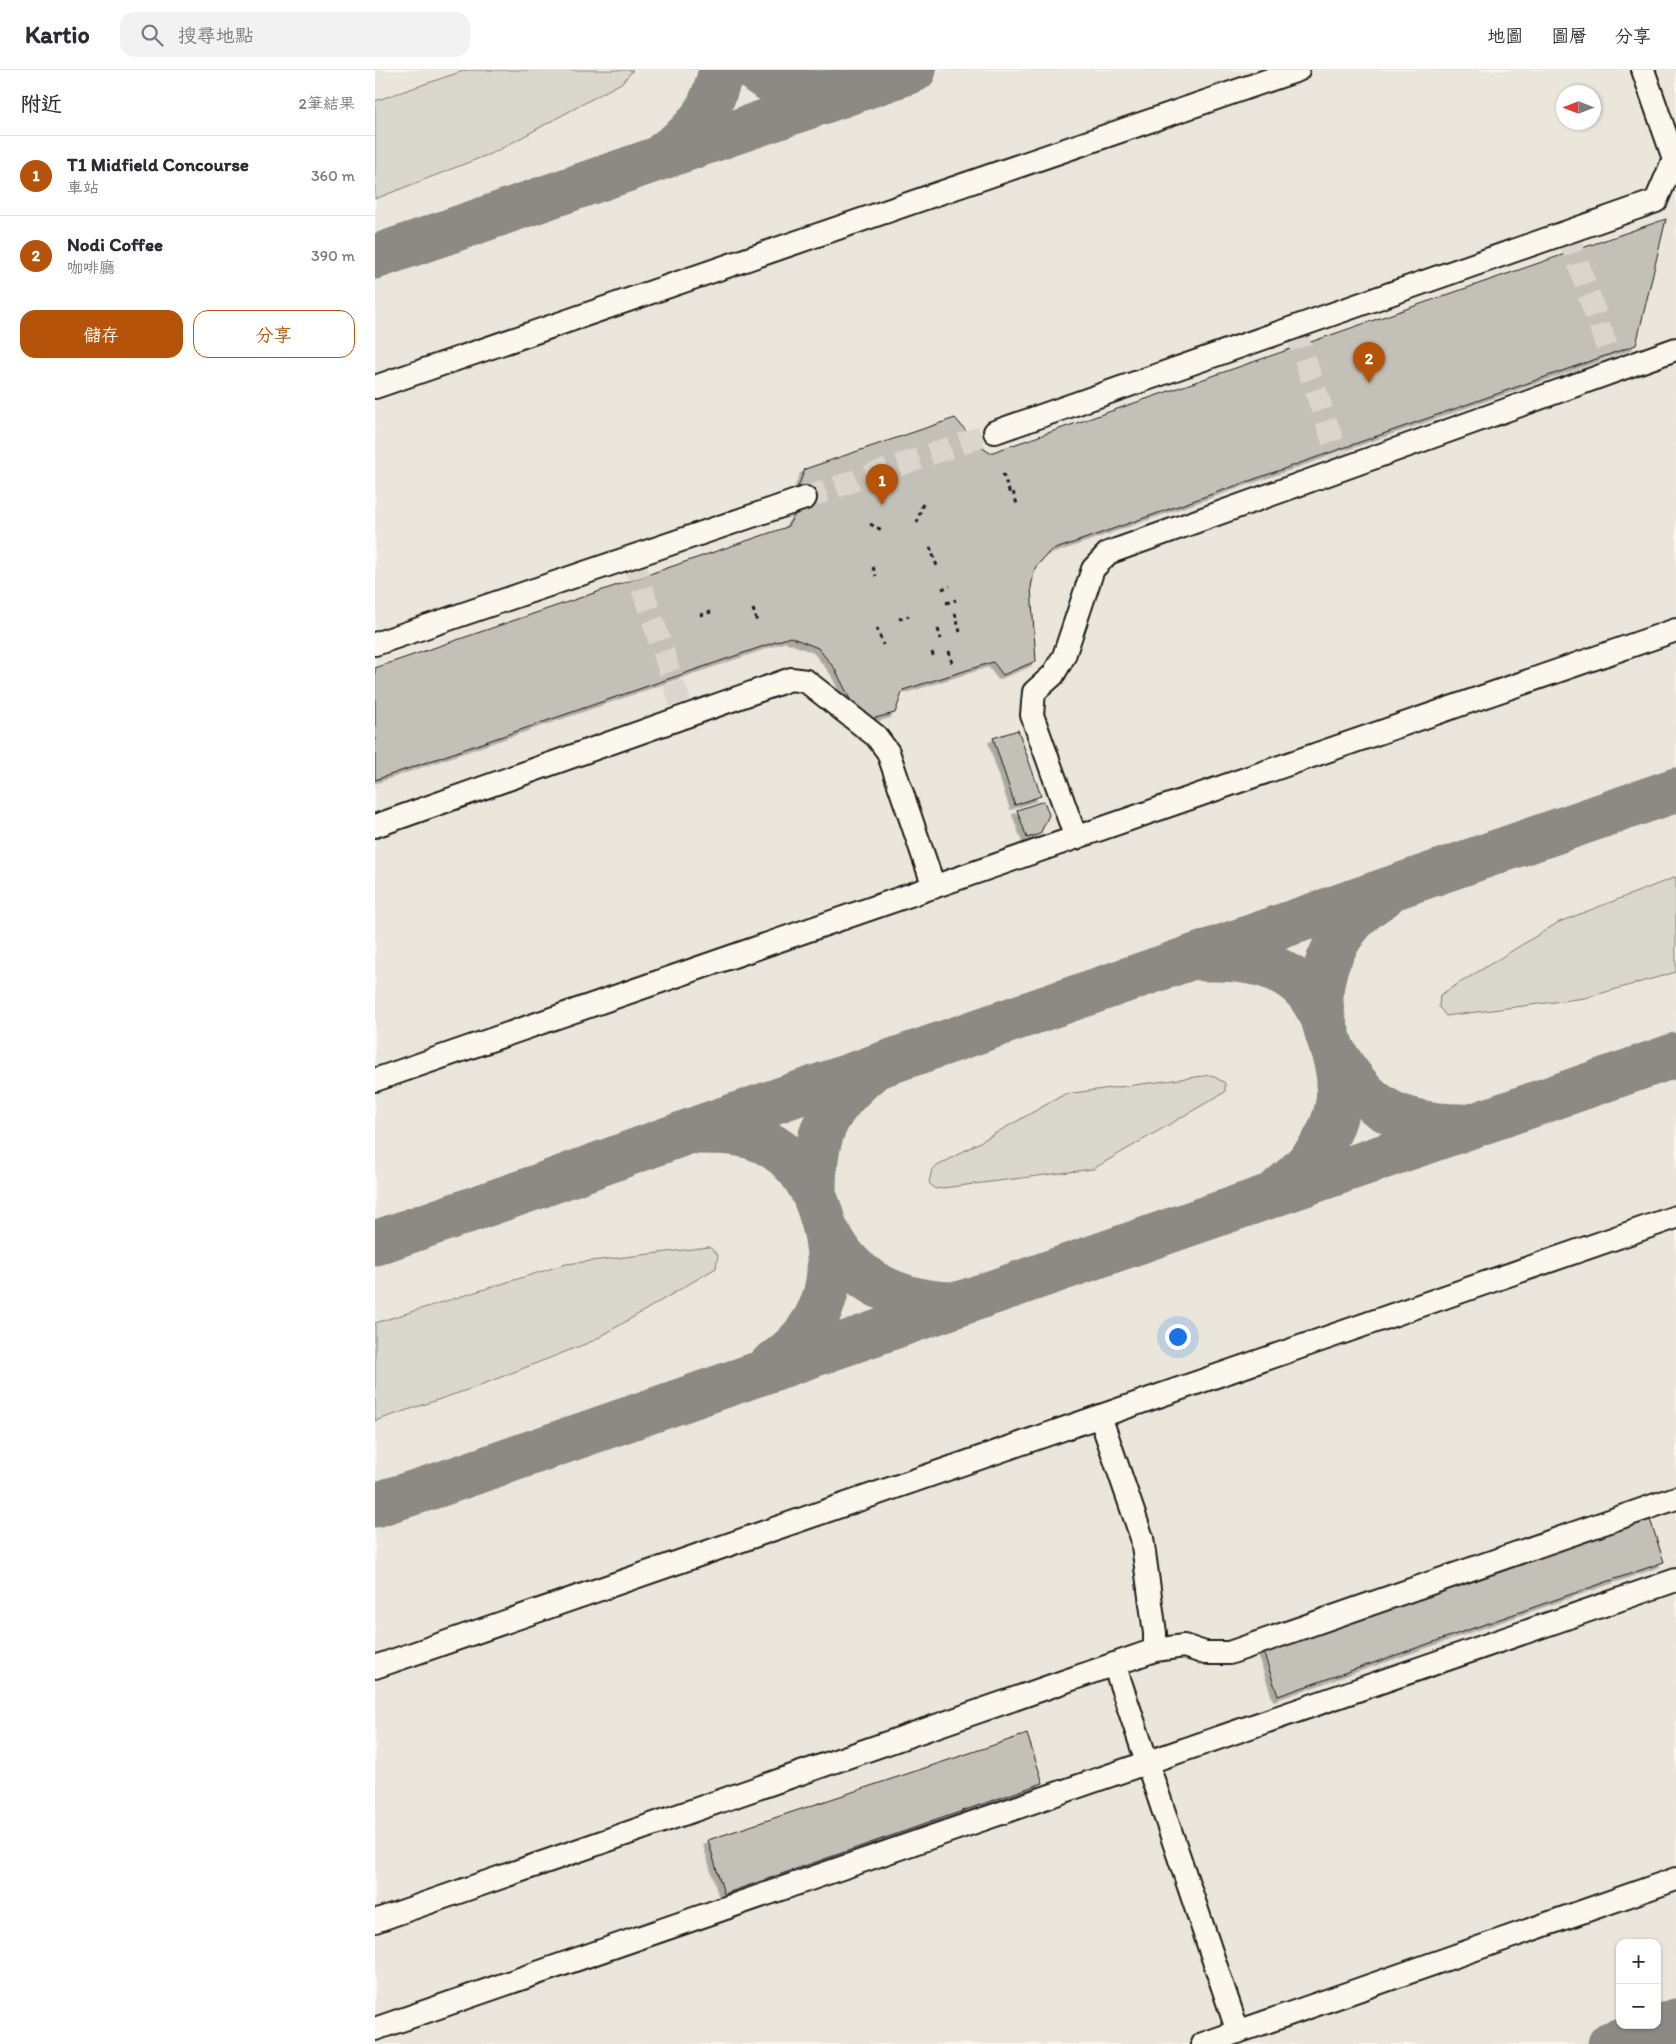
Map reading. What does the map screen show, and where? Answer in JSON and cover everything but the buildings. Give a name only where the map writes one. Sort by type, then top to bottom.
[{"type":"lane","points":[[375,386],[1299,70]]},
{"type":"lane","points":[[995,432],[1656,201],[1674,160],[1643,70]]},
{"type":"lane","points":[[1076,838],[1032,715],[1034,692],[1053,675],[1064,656],[1093,569],[1108,553],[1676,349]]},
{"type":"lane","points":[[375,644],[805,498]]},
{"type":"lane","points":[[375,1080],[1676,630]]},
{"type":"lane","points":[[375,826],[791,680],[807,681],[876,736],[888,752],[934,887]]},
{"type":"lane","points":[[375,1667],[1676,1217]]},
{"type":"lane","points":[[1100,1416],[1142,1538],[1155,1633],[1155,1650]]},
{"type":"lane","points":[[375,1921],[1155,1650],[1184,1646],[1205,1653],[1229,1653],[1676,1498]]},
{"type":"lane","points":[[375,2029],[1676,1580]]},
{"type":"lane","points":[[1114,1664],[1238,2032]]},
{"type":"lane","points":[[1203,2044],[1676,1879]]},
{"type":"path","points":[[1003,474],[1017,504]]},
{"type":"path","points":[[917,523],[923,503]]},
{"type":"path","points":[[869,524],[884,532]]},
{"type":"path","points":[[930,547],[937,566]]},
{"type":"path","points":[[873,567],[876,576]]},
{"type":"path","points":[[942,589],[950,586]]},
{"type":"path","points":[[946,603],[956,600]]},
{"type":"path","points":[[753,608],[757,622]]},
{"type":"path","points":[[700,615],[711,612]]},
{"type":"path","points":[[955,613],[960,632]]},
{"type":"path","points":[[899,619],[909,616]]},
{"type":"path","points":[[877,628],[883,645]]},
{"type":"path","points":[[938,629],[941,638]]},
{"type":"path","points":[[949,651],[952,663]]},
{"type":"path","points":[[932,652],[934,659]]},
{"type":"shaded area","points":[[375,70],[1676,70],[1676,2044],[375,2044]]},
{"type":"shaded area","points":[[466,70],[633,70],[623,82],[495,152],[375,199],[375,101]]},
{"type":"shaded area","points":[[1676,877],[1676,972],[1585,998],[1446,1016],[1439,1007],[1440,995],[1559,922]]},
{"type":"shaded area","points":[[1211,1075],[1225,1083],[1225,1092],[1093,1169],[935,1189],[929,1183],[932,1169],[1065,1094]]},
{"type":"shaded area","points":[[709,1247],[718,1255],[716,1268],[593,1341],[473,1388],[375,1421],[375,1323],[566,1264]]},
{"type":"taxiway","points":[[666,152],[687,136],[703,117],[714,95],[721,70]]},
{"type":"taxiway","points":[[755,70],[773,82],[794,89],[816,92],[838,91]]},
{"type":"taxiway","points":[[375,257],[914,70]]},
{"type":"taxiway","points":[[375,1243],[704,1126],[1676,790]]},
{"type":"taxiway","points":[[1280,1189],[1304,1168],[1314,1156],[1323,1144],[1335,1117],[1339,1075],[1323,1018],[1321,1000],[1322,982],[1327,965],[1343,933],[1368,906],[1383,896]]},
{"type":"taxiway","points":[[1204,959],[1246,961],[1273,968],[1297,982],[1307,992],[1323,1018]]},
{"type":"taxiway","points":[[1332,1049],[1357,1085],[1370,1099],[1384,1109],[1417,1122],[1461,1126]]},
{"type":"taxiway","points":[[375,1505],[441,1484],[1676,1055]]},
{"type":"taxiway","points":[[814,1192],[817,1154],[825,1124],[843,1097],[870,1071]]},
{"type":"taxiway","points":[[698,1132],[740,1134],[765,1142],[775,1148],[784,1154],[799,1170],[811,1188],[819,1208],[826,1231],[829,1254],[829,1275],[825,1296],[817,1315],[806,1333],[791,1350],[771,1365]]},
{"type":"taxiway","points":[[827,1232],[842,1255],[853,1267],[879,1286],[909,1298],[956,1304]]},
{"type":"taxiway","points":[[1610,2044],[1676,2021]]},
{"type":"tunnel","points":[[1567,232],[1615,370]]},
{"type":"tunnel","points":[[1294,327],[1342,468]]},
{"type":"tunnel","points":[[805,498],[995,432]]},
{"type":"tunnel","points":[[632,557],[685,718]]},
{"type":"place","name":"Nodi Coffee","points":[[1369,383]]},
{"type":"place","name":"T1 Midfield Concourse","points":[[882,505]]}]
